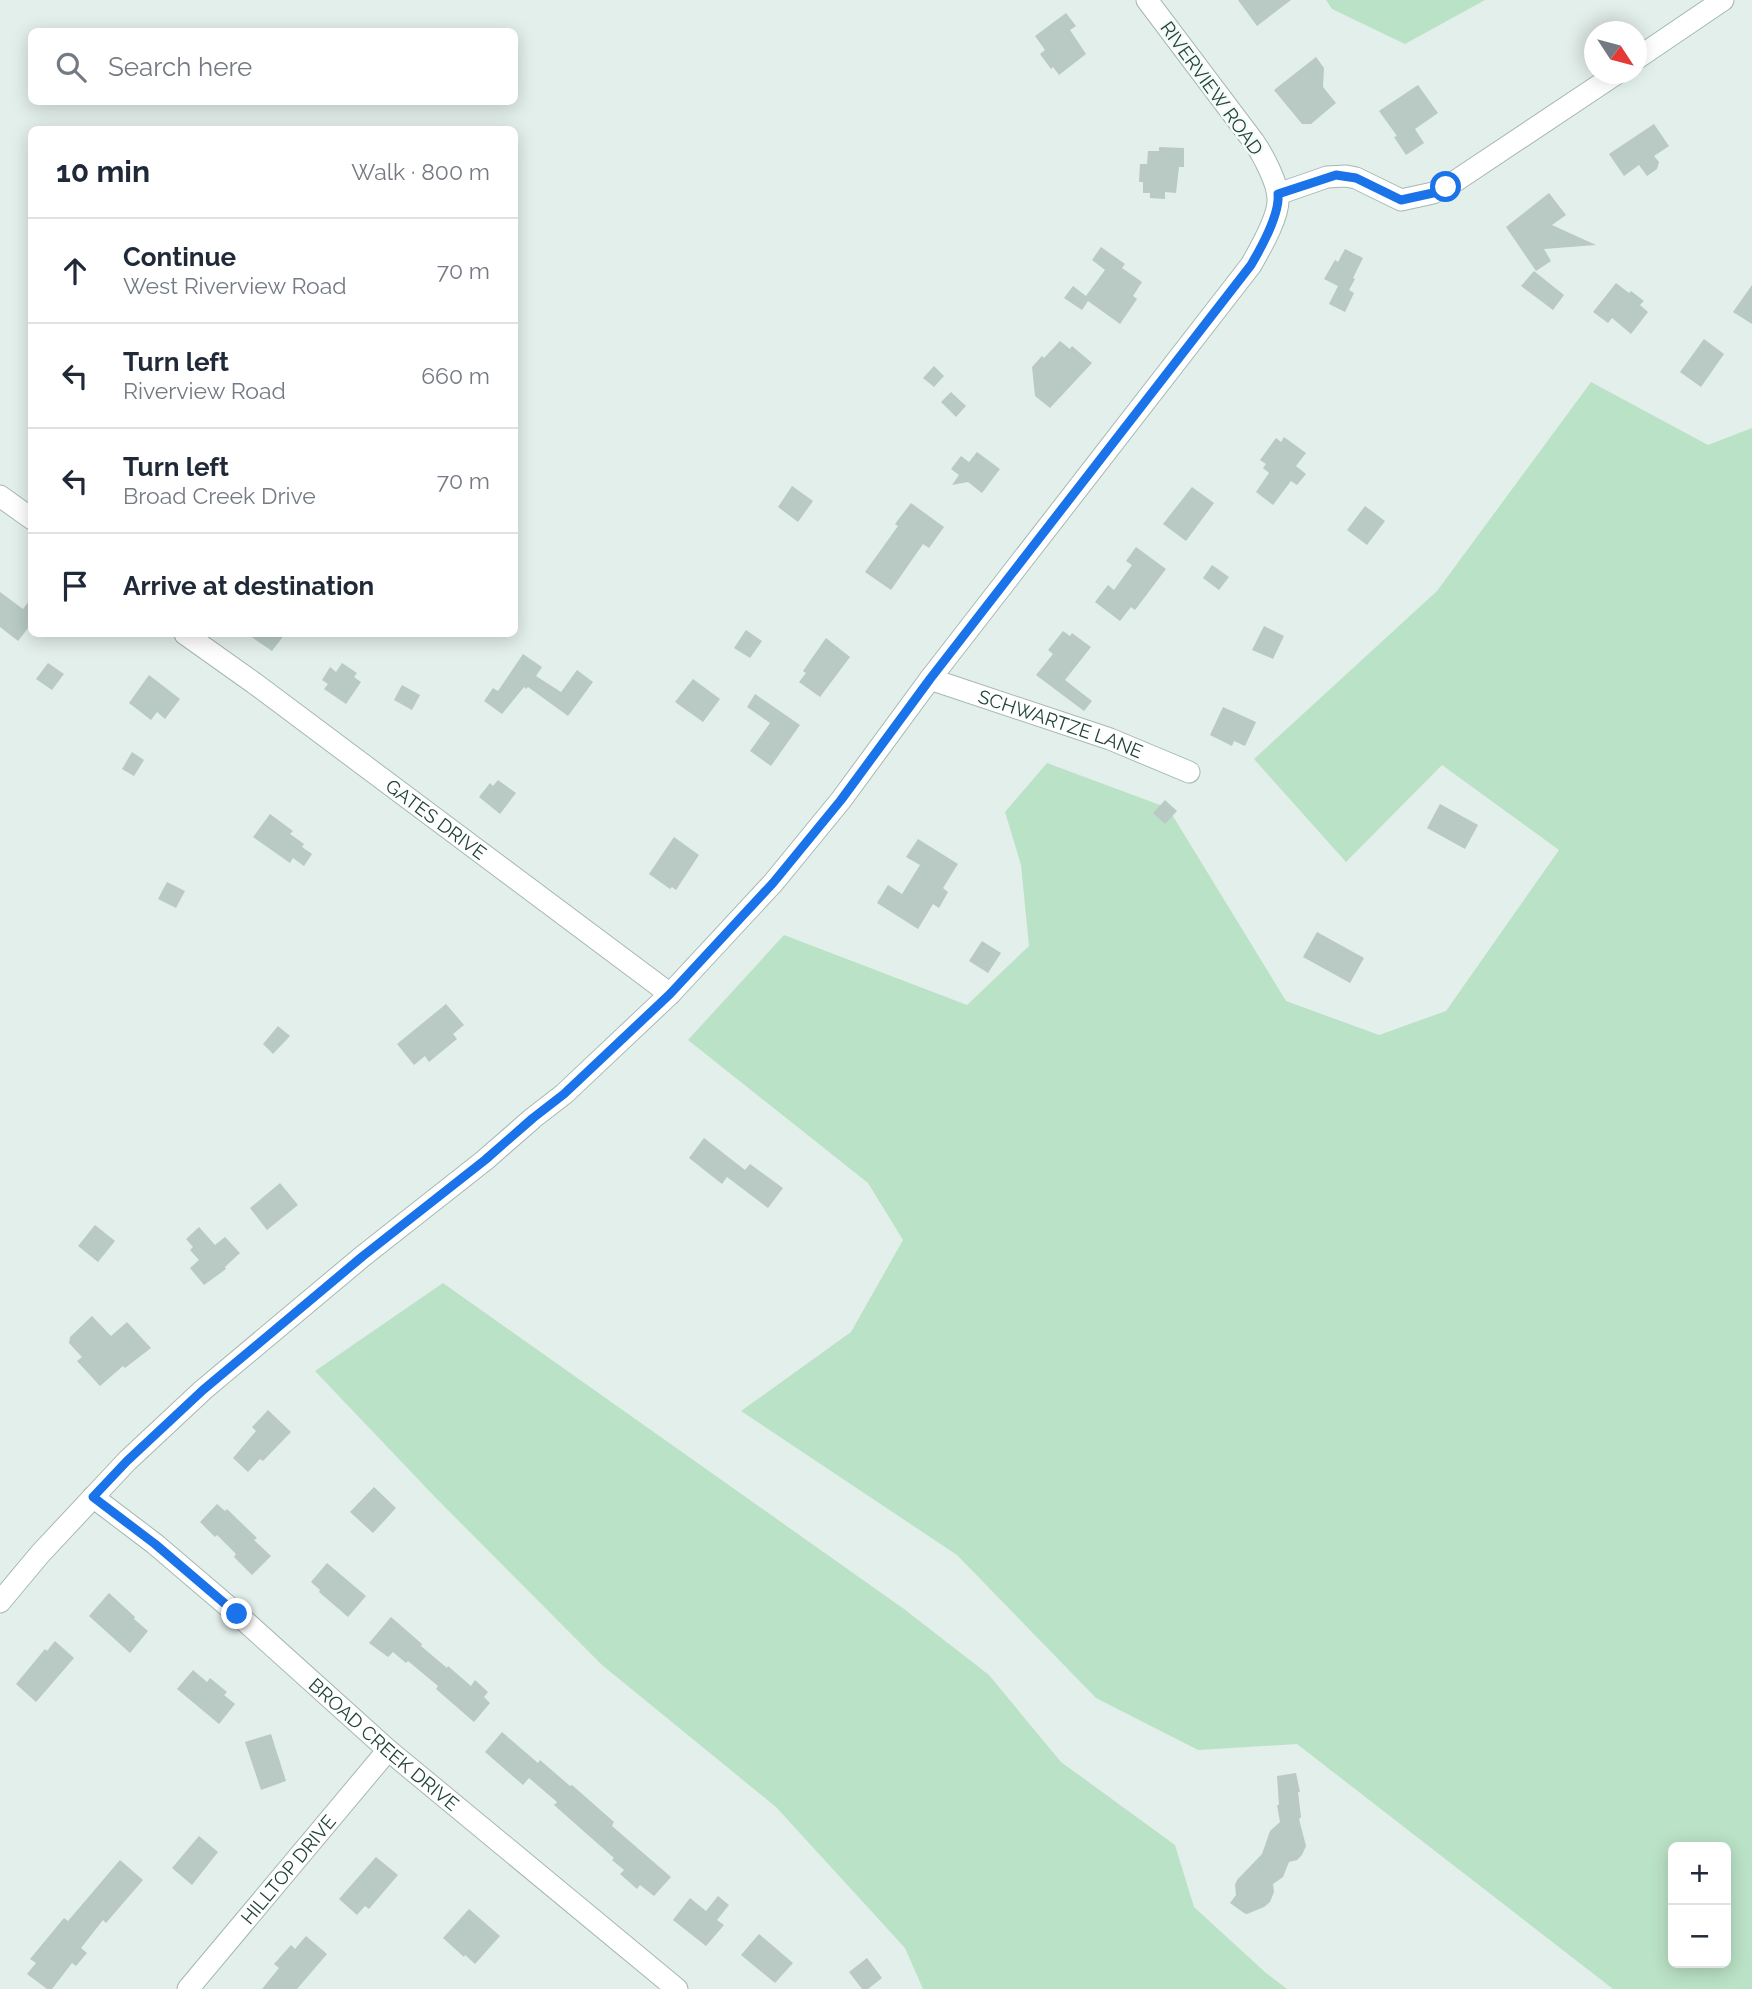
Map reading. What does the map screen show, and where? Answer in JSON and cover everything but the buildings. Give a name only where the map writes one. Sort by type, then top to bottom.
[{"type":"street","name":"RIVERVIEW ROAD","points":[[1147,0],[1255,142],[1278,194]]},
{"type":"street","points":[[1647,52],[1723,0]]},
{"type":"street","points":[[0,1602],[127,1461],[203,1390],[363,1256],[564,1094],[670,994],[773,883],[894,731],[930,679],[1251,265],[1266,237],[1277,208],[1278,194],[1336,175],[1356,178],[1401,200],[1433,193],[1457,180],[1601,84]]},
{"type":"street","points":[[0,496],[28,516]]},
{"type":"street","name":"GATES DRIVE","points":[[192,639],[254,682],[670,994]]},
{"type":"street","name":"SCHWARTZE LANE","points":[[930,679],[1110,739],[1189,772]]},
{"type":"street","name":"BROAD CREEK DRIVE","points":[[93,1497],[155,1544],[388,1750],[677,1989]]},
{"type":"street","name":"HILLTOP DRIVE","points":[[188,1989],[388,1750]]},
{"type":"green space","points":[[1326,0],[1485,0],[1405,44],[1332,9]]},
{"type":"green space","points":[[1591,382],[1708,445],[1752,428],[1752,1989],[1613,1989],[1297,1744],[1198,1750],[1096,1698],[957,1555],[741,1411],[851,1332],[903,1240],[868,1183],[688,1040],[784,935],[967,1005],[1029,946],[1021,865],[1005,812],[1047,763],[1168,808],[1286,1001],[1379,1035],[1446,1011],[1559,850],[1442,765],[1346,862],[1254,759],[1437,591]]},
{"type":"green space","points":[[443,1283],[904,1609],[989,1675],[1061,1762],[1175,1845],[1194,1907],[1287,1989],[923,1989],[905,1948],[776,1807],[602,1665],[434,1496],[315,1371]]},
{"type":"route","points":[[237,1614],[155,1544],[93,1497],[203,1390],[587,1074],[670,994],[773,883],[841,800],[930,679],[1251,265],[1266,237],[1277,208],[1278,194],[1336,175],[1356,178],[1401,200],[1420,197],[1446,187]]}]
